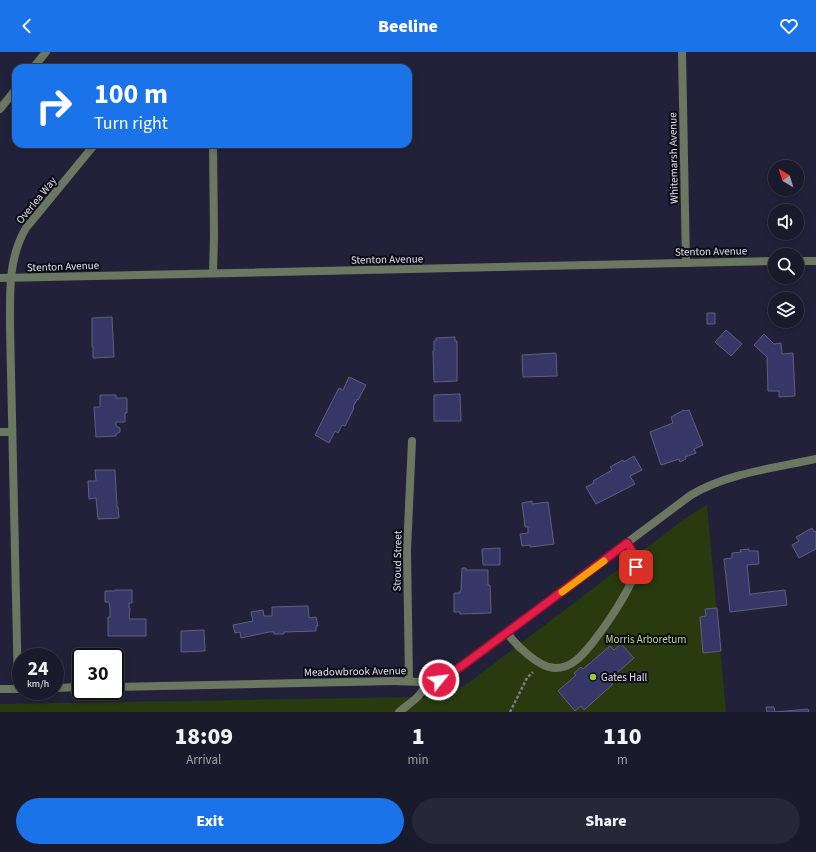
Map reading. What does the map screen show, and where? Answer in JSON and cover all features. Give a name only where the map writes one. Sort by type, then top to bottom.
[{"type":"street","points":[[36,64],[46,52]]},
{"type":"street","name":"Whitemarsh Avenue","points":[[682,52],[686,263]]},
{"type":"street","points":[[0,109],[12,94]]},
{"type":"street","name":"Overlea Way","points":[[18,648],[12,432],[10,278],[18,243],[26,228],[92,148]]},
{"type":"street","points":[[212,273],[214,236],[213,148]]},
{"type":"street","name":"Stenton Avenue","points":[[0,278],[768,261]]},
{"type":"street","points":[[804,261],[816,261]]},
{"type":"street","points":[[0,432],[12,432]]},
{"type":"street","name":"Stroud Street","points":[[409,681],[407,634],[407,550],[412,441]]},
{"type":"street","name":"Meadowbrook Avenue","points":[[124,687],[409,681],[426,682],[439,680],[448,676],[507,634],[702,488],[747,474],[816,459]]},
{"type":"street","points":[[507,634],[518,646],[543,664],[553,668],[564,667],[576,661],[607,624],[630,586],[636,567],[636,558],[627,543]]},
{"type":"street","points":[[399,712],[421,694],[424,690],[426,682]]},
{"type":"street","points":[[0,690],[12,689]]},
{"type":"path","points":[[510,712],[527,678],[543,664]]},
{"type":"green space","name":"Morris Arboretum","points":[[707,505],[726,712],[0,712],[0,704],[428,697],[442,695],[467,684],[687,517]]},
{"type":"building","points":[[707,313],[715,313],[715,324],[707,324]]},
{"type":"building","points":[[112,317],[114,357],[93,358],[92,318]]},
{"type":"building","points":[[726,330],[742,344],[731,356],[715,342]]},
{"type":"building","points":[[764,334],[774,344],[781,343],[782,354],[793,353],[795,396],[779,397],[779,391],[768,391],[767,357],[754,345]]},
{"type":"building","points":[[455,337],[455,341],[457,341],[457,381],[434,382],[434,341],[436,341],[436,338]]},
{"type":"building","points":[[556,353],[557,376],[523,377],[522,355]]},
{"type":"building","points":[[349,377],[366,385],[358,400],[357,399],[345,426],[342,425],[338,433],[335,431],[329,443],[315,435],[339,388],[343,390]]},
{"type":"building","points":[[460,394],[461,421],[434,421],[434,395]]},
{"type":"building","points":[[100,395],[116,395],[116,398],[127,398],[127,413],[125,413],[125,422],[116,422],[116,426],[120,428],[120,432],[116,434],[116,436],[96,437],[94,407],[100,407]]},
{"type":"building","points":[[684,410],[689,410],[703,445],[694,449],[696,453],[685,457],[686,459],[680,462],[679,459],[661,465],[650,432],[673,423],[671,417]]},
{"type":"building","points":[[634,456],[642,470],[630,476],[635,484],[596,504],[586,487],[612,470],[610,467],[623,460],[624,462]]},
{"type":"building","points":[[95,470],[115,470],[119,518],[98,519],[96,498],[89,499],[88,481],[96,481]]},
{"type":"building","points":[[532,501],[532,504],[548,502],[554,544],[530,547],[530,545],[522,546],[520,534],[528,533],[528,527],[525,527],[522,503]]},
{"type":"building","points":[[812,528],[814,532],[816,531],[816,549],[799,558],[792,545],[799,541],[796,537]]},
{"type":"building","points":[[500,548],[500,565],[483,565],[482,549]]},
{"type":"building","points":[[749,549],[749,551],[758,551],[759,564],[747,565],[750,595],[785,590],[787,605],[730,612],[724,559],[732,558],[732,553]]},
{"type":"building","points":[[462,568],[466,568],[466,570],[488,570],[491,613],[460,614],[460,612],[454,612],[454,593],[460,593],[461,591]]},
{"type":"building","points":[[132,590],[132,603],[129,603],[129,619],[146,619],[146,636],[108,636],[108,617],[110,617],[110,608],[109,602],[105,602],[105,591]]},
{"type":"building","points":[[308,606],[309,618],[316,617],[318,626],[316,626],[316,631],[284,632],[284,634],[274,634],[274,632],[269,632],[241,638],[240,632],[235,633],[233,625],[253,621],[251,612],[263,610],[264,616],[272,616],[272,607]]},
{"type":"building","points":[[717,608],[721,651],[703,653],[700,617],[706,616],[705,609]]},
{"type":"building","points":[[204,630],[205,651],[181,652],[181,631]]},
{"type":"building","name":"Gates Hall","points":[[621,644],[634,658],[611,678],[613,680],[612,685],[584,710],[581,706],[575,711],[558,691],[576,675],[574,673],[581,667],[583,669],[610,646],[614,650]]},
{"type":"building","points":[[766,707],[774,707],[775,712],[767,712]]},
{"type":"building","points":[[808,709],[809,712],[775,712]]},
{"type":"slow traffic","points":[[562,592],[604,561]]},
{"type":"place","name":"Gates Hall","points":[[593,677]]},
{"type":"route","points":[[439,680],[448,676],[627,543],[636,558],[636,567]]}]
